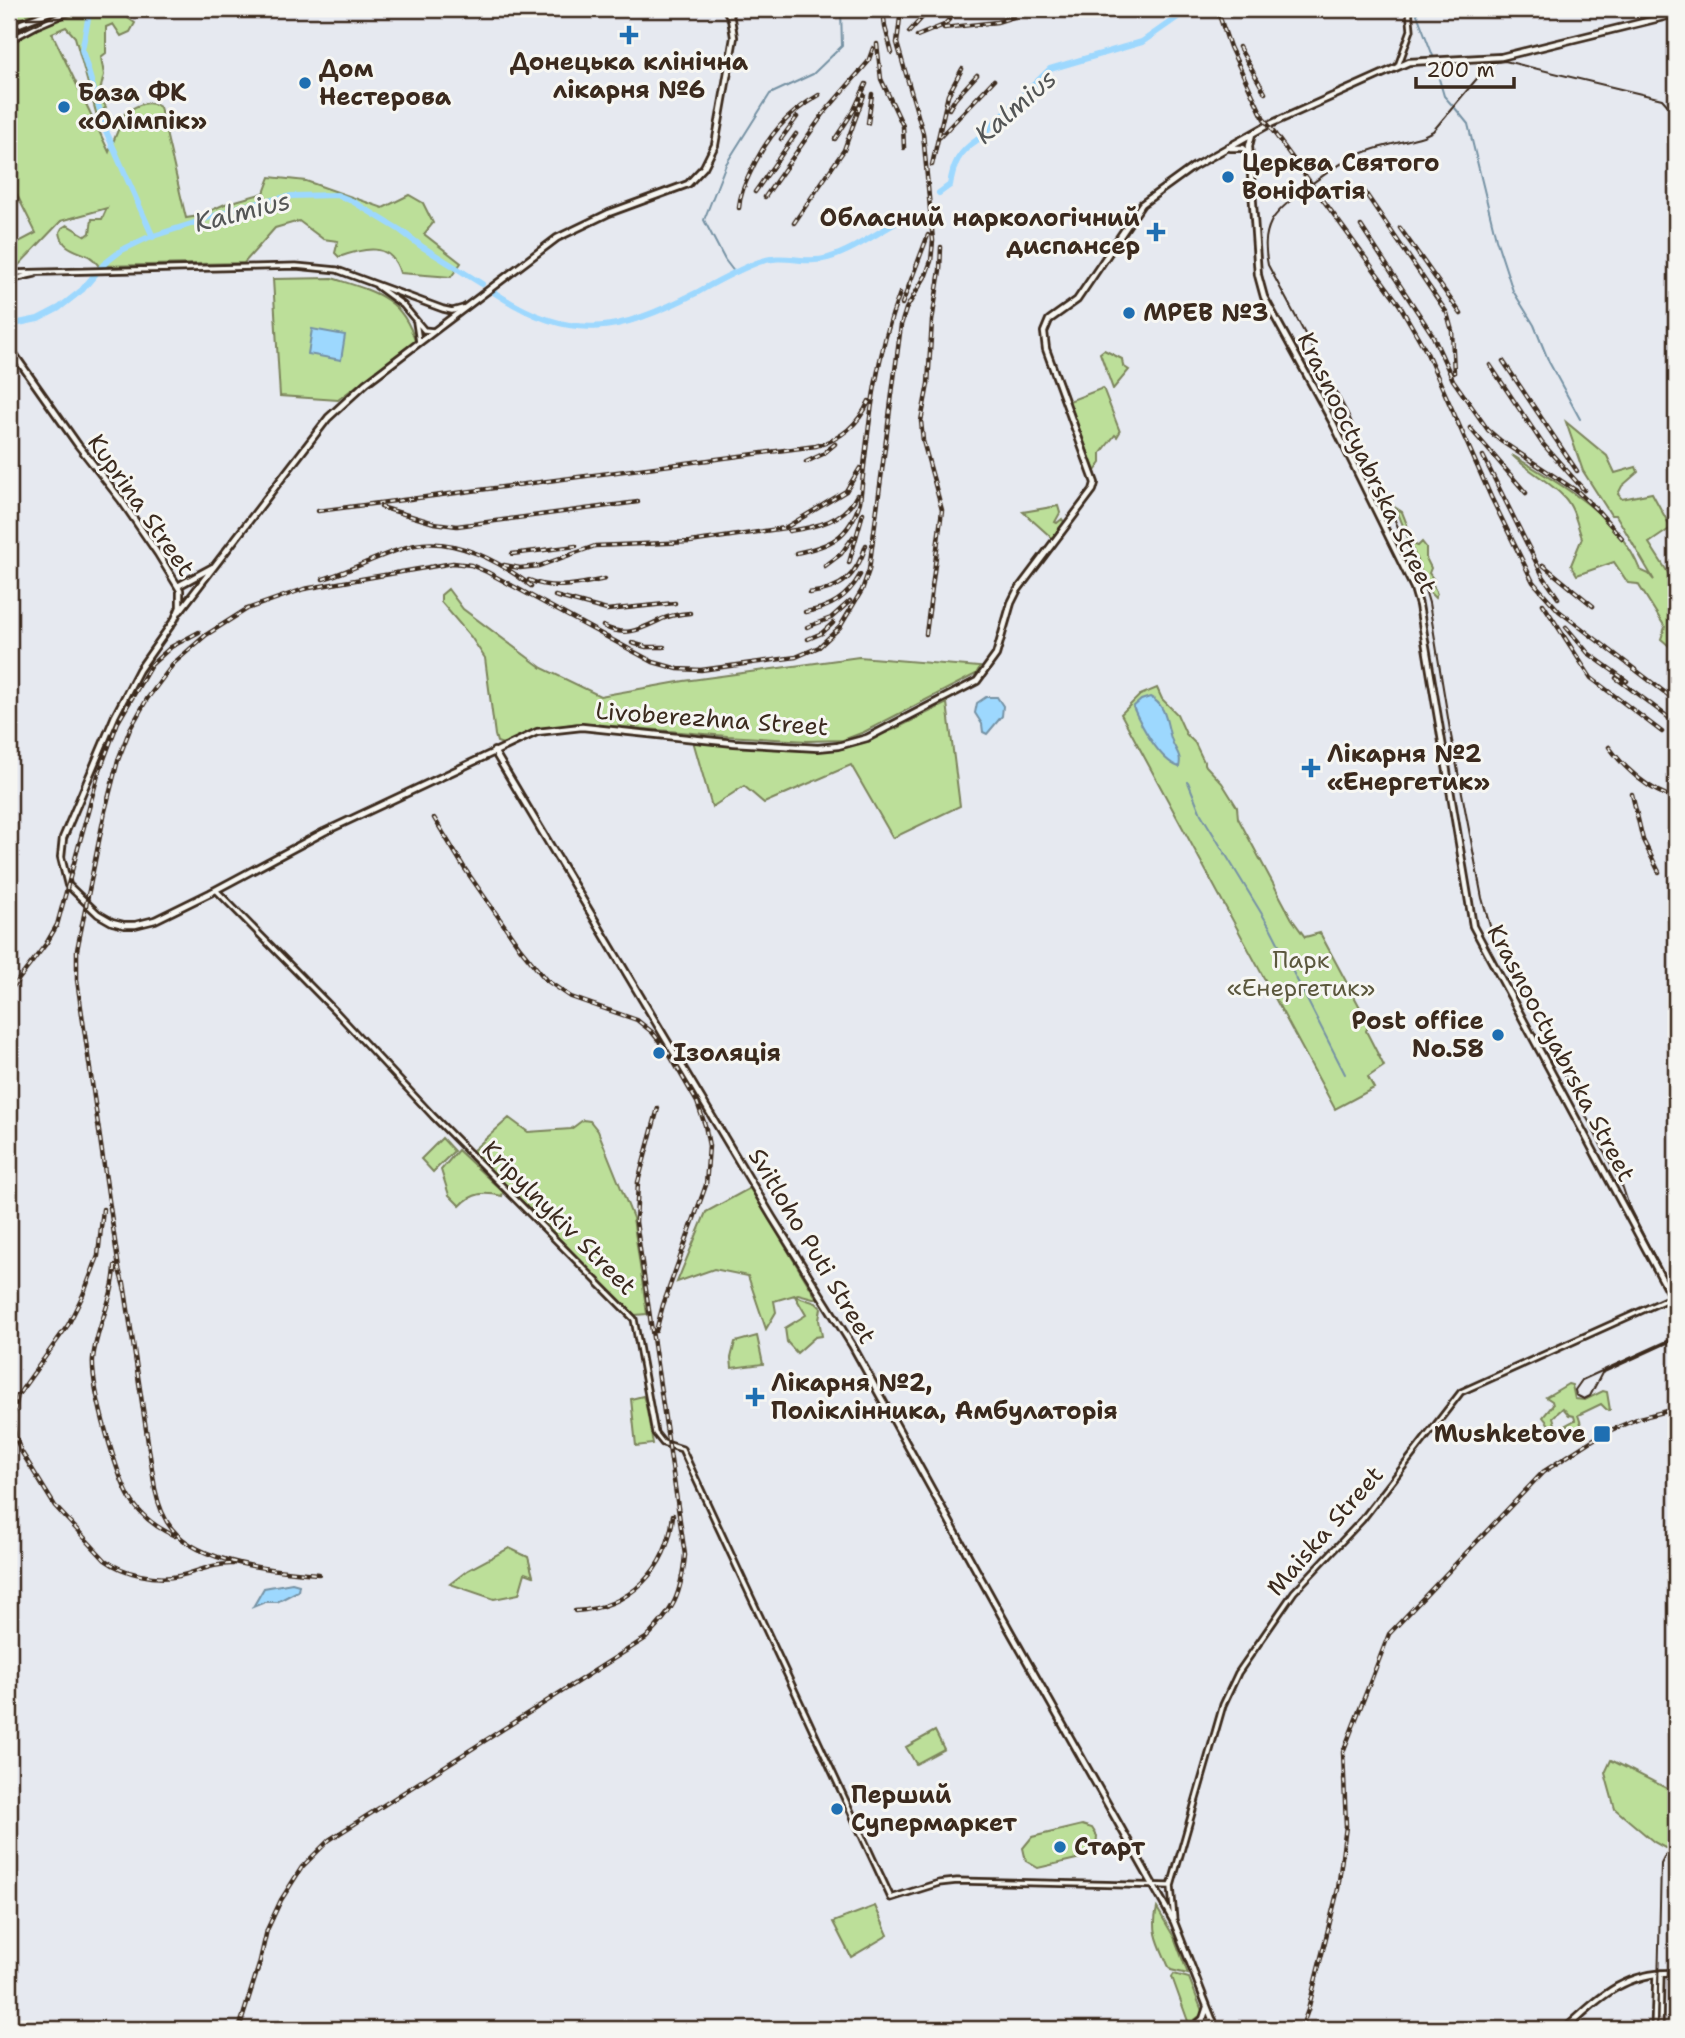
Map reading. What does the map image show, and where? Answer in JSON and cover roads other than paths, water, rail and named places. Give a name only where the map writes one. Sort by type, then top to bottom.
[{"type":"main road","points":[[9,28],[57,9]]},
{"type":"main road","points":[[9,40],[41,22],[75,9]]},
{"type":"main road","points":[[175,619],[328,418],[366,383],[557,238],[602,216],[688,184],[704,167],[715,145],[734,37],[726,9]]},
{"type":"main road","name":"Livoberezhna Street","points":[[175,619],[139,670],[114,716],[61,847],[63,871],[68,884],[98,914],[124,925],[155,920],[324,832],[537,732],[582,727],[818,748],[867,738],[977,681],[996,655],[1017,591],[1093,490],[1095,484],[1046,349],[1046,325],[1077,300],[1142,204],[1193,167],[1222,150],[1412,61],[1501,57],[1676,14]]},
{"type":"main road","name":"Krasnooctyabrska Street","points":[[1253,134],[1250,139],[1250,154],[1258,275],[1264,297],[1333,423],[1414,588],[1419,605],[1474,926],[1676,1304]]},
{"type":"main road","points":[[1222,150],[1238,147],[1250,154]]},
{"type":"main road","name":"Kuprina Street","points":[[9,347],[78,445],[124,504],[178,586],[180,607],[175,619]]},
{"type":"main road","points":[[178,586],[216,565]]},
{"type":"main road","points":[[186,582],[187,590],[195,593]]},
{"type":"main road","name":"Svitloho Puti Street","points":[[494,751],[772,1217],[852,1345],[1174,1922],[1213,2020],[1214,2029]]},
{"type":"main road","points":[[1565,2029],[1609,1991],[1624,1983],[1659,1973],[1676,1973]]},
{"type":"main road","points":[[1192,2029],[1203,2019],[1207,2006]]},
{"type":"main road","points":[[1192,2029],[1213,2020]]},
{"type":"main road","points":[[1192,2029],[1214,2029]]},
{"type":"street","points":[[1398,66],[1411,30],[1409,9]]},
{"type":"street","points":[[1405,52],[1405,56],[1412,61]]},
{"type":"street","points":[[9,273],[296,266],[337,270],[443,309],[452,311],[463,308]]},
{"type":"street","points":[[9,279],[44,272]]},
{"type":"street","points":[[372,283],[403,305],[425,330],[433,331]]},
{"type":"street","points":[[443,309],[445,322]]},
{"type":"street","points":[[415,320],[419,342]]},
{"type":"street","name":"Kripylnykiv Street","points":[[216,890],[433,1116],[634,1319],[655,1433],[663,1443],[681,1449],[891,1898],[939,1883],[957,1881],[1152,1886]]},
{"type":"street","name":"Maiska Street","points":[[1174,1922],[1171,1886],[1223,1705],[1238,1673],[1298,1586],[1362,1520],[1461,1392],[1672,1297]]},
{"type":"street","points":[[1152,1886],[1171,1886]]},
{"type":"street","points":[[1654,2029],[1659,1973]]},
{"type":"street","points":[[1659,1973],[1660,2029]]},
{"type":"water","points":[[312,329],[345,335],[341,360],[308,354]]},
{"type":"water","points":[[986,697],[997,697],[1003,706],[1002,716],[987,734],[983,732],[982,724],[975,713],[977,703]]},
{"type":"water","points":[[1150,697],[1163,711],[1179,756],[1179,767],[1158,750],[1133,707]]},
{"type":"water","points":[[292,1583],[299,1585],[298,1591],[277,1602],[265,1602],[253,1607],[264,1588]]},
{"type":"waterway","points":[[90,9],[82,50],[106,131],[153,237]]},
{"type":"waterway","points":[[735,273],[704,220],[726,164],[770,94],[813,74],[842,46],[841,9]]},
{"type":"waterway","name":"Kalmius","points":[[939,193],[950,185],[961,154],[1050,69],[1142,42],[1189,9]]},
{"type":"waterway","points":[[1415,9],[1433,56]]},
{"type":"waterway","points":[[1435,65],[1444,96],[1452,105]]},
{"type":"waterway","points":[[1455,108],[1468,124],[1496,239],[1513,291],[1534,325],[1549,362],[1580,419]]},
{"type":"waterway","name":"Kalmius","points":[[9,325],[38,319],[59,308],[82,290],[104,264],[122,250],[147,238],[239,207],[291,196],[337,195],[352,201],[482,284]]},
{"type":"waterway","name":"Kalmius","points":[[495,293],[548,320],[572,326],[618,324],[668,307],[759,262],[777,259],[819,260],[837,255],[899,221]]},
{"type":"waterway","points":[[1188,782],[1201,814],[1271,929],[1345,1074]]},
{"type":"tram line","points":[[9,37],[68,9]]},
{"type":"tram line","points":[[1676,119],[1662,99],[1505,61],[1490,63],[1433,131],[1359,155],[1331,170],[1295,197],[1271,222],[1266,243],[1268,265],[1348,414],[1424,586],[1482,898],[1492,933],[1623,1188],[1630,1209],[1676,1299]]},
{"type":"tram line","points":[[1676,1337],[1582,1380],[1575,1390],[1576,1395],[1584,1399],[1590,1396],[1602,1373],[1676,1339]]},
{"type":"tram line","points":[[1657,2029],[1661,1864],[1666,1854],[1676,1852]]},
{"type":"railway","points":[[883,9],[892,53]]},
{"type":"railway","points":[[125,1291],[119,1269],[77,980],[77,950],[118,760],[130,729],[147,699],[174,663],[206,635],[247,609],[304,589],[453,563],[471,565],[487,572],[653,662],[678,669],[701,670],[796,657],[819,647],[840,627],[862,590],[869,570],[901,325],[906,309],[931,261],[933,241],[923,133],[897,43],[901,9]]},
{"type":"railway","points":[[909,32],[930,9]]},
{"type":"railway","points":[[917,36],[944,25],[959,9]]},
{"type":"railway","points":[[1217,9],[1230,47],[1264,119],[1399,304],[1426,351],[1491,497],[1533,582],[1559,611],[1676,701]]},
{"type":"railway","points":[[944,28],[997,22],[1013,17]]},
{"type":"railway","points":[[877,44],[881,79],[903,126],[904,148]]},
{"type":"railway","points":[[1239,47],[1265,93]]},
{"type":"railway","points":[[765,197],[824,113],[868,62],[873,48]]},
{"type":"railway","points":[[932,165],[948,95],[962,69]]},
{"type":"railway","points":[[949,109],[977,75]]},
{"type":"railway","points":[[940,137],[994,80]]},
{"type":"railway","points":[[835,139],[854,110],[866,84]]},
{"type":"railway","points":[[868,123],[872,94]]},
{"type":"railway","points":[[739,208],[747,180],[771,137],[787,118],[819,95]]},
{"type":"railway","points":[[794,223],[844,150],[864,95]]},
{"type":"railway","points":[[781,139],[797,117]]},
{"type":"railway","points":[[755,192],[796,134]]},
{"type":"railway","points":[[1362,188],[1447,313],[1452,331],[1454,373]]},
{"type":"railway","points":[[1361,226],[1432,334],[1453,380],[1488,430],[1578,492],[1622,538]]},
{"type":"railway","points":[[1400,228],[1461,314]]},
{"type":"railway","points":[[902,304],[928,235]]},
{"type":"railway","points":[[926,634],[942,510],[923,441],[921,421],[928,384],[941,247]]},
{"type":"railway","points":[[796,553],[819,547],[837,538],[850,524],[860,502],[878,370],[900,293]]},
{"type":"railway","points":[[1503,361],[1577,471]]},
{"type":"railway","points":[[1490,365],[1542,443],[1584,490]]},
{"type":"railway","points":[[318,511],[816,446],[833,440],[848,430],[869,401]]},
{"type":"railway","points":[[1470,428],[1526,493]]},
{"type":"railway","points":[[806,462],[823,454],[835,444]]},
{"type":"railway","points":[[1483,456],[1543,576],[1558,598]]},
{"type":"railway","points":[[504,565],[520,568],[539,566],[595,546],[690,542],[785,528],[846,491],[860,468]]},
{"type":"railway","points":[[789,531],[819,525],[837,517],[852,504],[857,495]]},
{"type":"railway","points":[[381,507],[434,523],[457,526],[638,502]]},
{"type":"railway","points":[[849,563],[863,513]]},
{"type":"railway","points":[[825,566],[841,554],[853,537]]},
{"type":"railway","points":[[323,579],[403,548],[430,543],[461,548],[492,560],[531,586]]},
{"type":"railway","points":[[809,593],[830,588],[846,580],[858,565],[866,545]]},
{"type":"railway","points":[[512,554],[576,546]]},
{"type":"railway","points":[[1543,565],[1593,606]]},
{"type":"railway","points":[[805,612],[837,601],[860,575]]},
{"type":"railway","points":[[529,580],[557,586],[605,579]]},
{"type":"railway","points":[[555,596],[607,610],[675,603]]},
{"type":"railway","points":[[807,627],[831,618],[850,601]]},
{"type":"railway","points":[[1543,604],[1591,678],[1662,732]]},
{"type":"railway","points":[[603,626],[611,630],[633,631],[669,617],[690,613]]},
{"type":"railway","points":[[808,639],[822,633],[833,623]]},
{"type":"railway","points":[[1566,627],[1588,653],[1627,681]]},
{"type":"railway","points":[[9,992],[46,944],[57,925],[98,775],[118,722],[151,665],[171,647],[199,632]]},
{"type":"railway","points":[[632,643],[646,647],[664,647]]},
{"type":"railway","points":[[1616,678],[1676,723]]},
{"type":"railway","points":[[1609,747],[1638,778],[1676,798]]},
{"type":"railway","points":[[1632,794],[1643,840],[1659,872]]},
{"type":"railway","points":[[434,818],[465,869],[520,948],[546,980],[571,997],[637,1020],[652,1032],[668,1052],[697,1102],[709,1146],[706,1185],[656,1331]]},
{"type":"railway","points":[[239,2029],[267,1930],[281,1900],[302,1867],[329,1840],[646,1638],[670,1610],[681,1581],[685,1555],[636,1222],[638,1182],[658,1108]]},
{"type":"railway","points":[[103,1209],[98,1256],[83,1295],[68,1325],[18,1395],[13,1416],[15,1436],[21,1451],[55,1506],[105,1560],[113,1565],[131,1573],[160,1578],[233,1564]]},
{"type":"railway","points":[[115,1266],[112,1290],[93,1359],[96,1390],[113,1455],[133,1503],[152,1522],[175,1536]]},
{"type":"railway","points":[[124,1283],[155,1489],[169,1525],[185,1541],[220,1558],[262,1568],[319,1574]]},
{"type":"railway","points":[[1301,2029],[1338,1889],[1346,1826],[1343,1752],[1389,1634],[1543,1472],[1602,1434],[1639,1418],[1676,1409]]},
{"type":"railway","points":[[9,1495],[14,1471],[13,1441]]},
{"type":"railway","points":[[575,1611],[613,1602],[629,1594],[643,1582],[663,1553],[670,1535],[673,1515]]},
{"type":"place","name":"Донецька клінічна лікарня №6","points":[[629,35]]},
{"type":"place","name":"Дом Нестерова","points":[[305,83]]},
{"type":"place","name":"База ФК «Олімпік»","points":[[64,107]]},
{"type":"place","name":"Церква Святого Воніфатія","points":[[1228,177]]},
{"type":"place","name":"Обласний наркологічний диспансер","points":[[1156,232]]},
{"type":"place","name":"МРЕВ №3","points":[[1129,313]]},
{"type":"place","name":"Лікарня №2 «Енергетик»","points":[[1311,768]]},
{"type":"place","name":"Post office No.58","points":[[1498,1035]]},
{"type":"place","name":"Ізоляція","points":[[659,1053]]},
{"type":"place","name":"Лікарня №2, Поліклінника, Амбулаторія","points":[[755,1397]]},
{"type":"place","name":"Mushketove","points":[[1602,1434]]},
{"type":"place","name":"Перший Супермаркет","points":[[837,1809]]},
{"type":"place","name":"Старт","points":[[1060,1847]]},
{"type":"park label","name":"Парк «Енергетик»","points":[[1301,974]]}]
